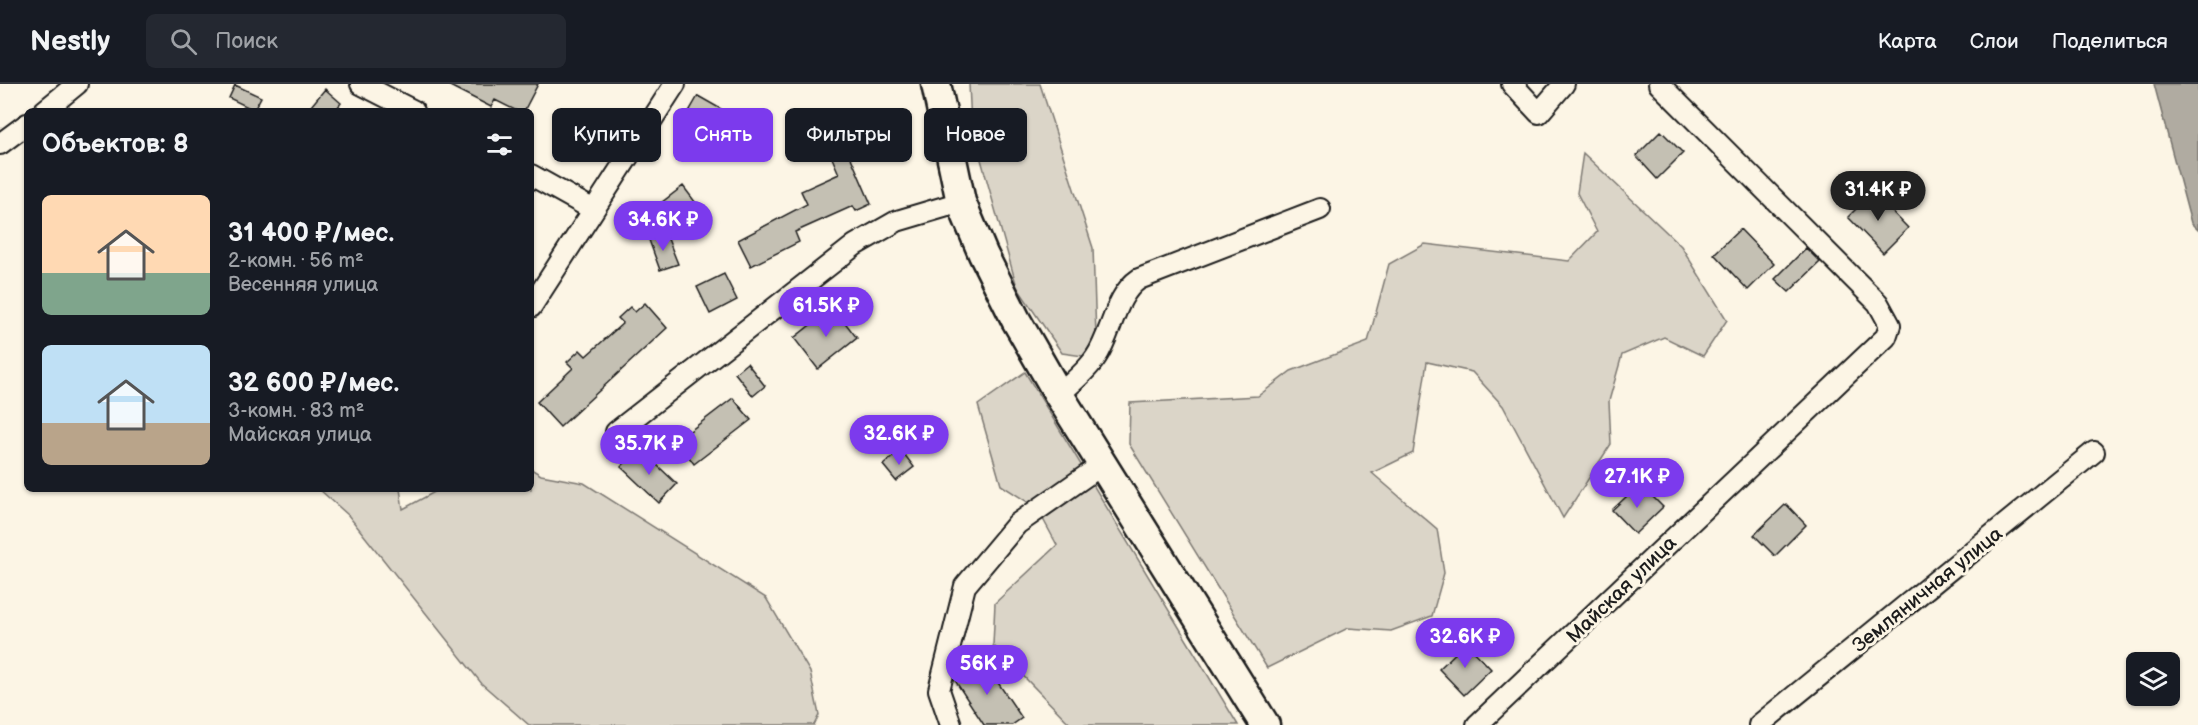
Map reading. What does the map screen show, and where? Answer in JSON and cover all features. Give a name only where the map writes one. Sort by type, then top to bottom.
[{"type":"street","points":[[48,108],[77,84]]},
{"type":"street","points":[[361,84],[408,108]]},
{"type":"street","points":[[534,302],[592,209],[675,84]]},
{"type":"street","points":[[1512,84],[1539,113],[1564,84]]},
{"type":"street","name":"Майская улица","points":[[1477,725],[1886,337],[1890,325],[1878,303],[1659,84]]},
{"type":"street","points":[[937,92],[961,202],[983,254],[1011,310],[1059,395],[1265,725]]},
{"type":"street","points":[[0,144],[24,126]]},
{"type":"street","points":[[534,178],[592,209]]},
{"type":"street","points":[[616,432],[855,245],[897,222],[961,202]]},
{"type":"street","points":[[1059,395],[1095,359],[1109,335],[1128,286],[1139,279],[1320,209]]},
{"type":"street","name":"Земляничная улица","points":[[1759,725],[2094,452]]},
{"type":"street","points":[[951,725],[939,690],[965,586],[1017,524],[1103,464]]},
{"type":"shaded area","points":[[969,84],[1040,84],[1093,248],[1096,337],[1083,356],[1062,353],[1017,287],[982,162],[1027,162],[1027,108],[970,108]]},
{"type":"shaded area","points":[[2154,84],[2198,84],[2198,230],[2191,223]]},
{"type":"shaded area","points":[[1583,153],[1681,246],[1727,320],[1703,356],[1664,337],[1622,355],[1609,401],[1611,444],[1563,518],[1503,406],[1472,372],[1427,362],[1413,453],[1372,473],[1437,529],[1444,573],[1432,616],[1391,631],[1348,628],[1267,668],[1129,444],[1130,403],[1258,396],[1291,371],[1368,342],[1389,264],[1425,244],[1569,261],[1597,232],[1577,193]]},
{"type":"shaded area","points":[[1025,372],[1238,725],[1071,725],[993,645],[995,603],[1057,545],[1037,508],[1001,485],[978,405]]},
{"type":"shaded area","points":[[534,471],[541,475],[584,483],[766,598],[810,672],[819,715],[814,725],[529,725],[482,684],[348,515],[322,492],[400,492],[403,509],[434,492],[534,492]]},
{"type":"building","points":[[446,84],[538,84],[526,108],[511,108],[495,100],[491,107]]},
{"type":"building","points":[[235,85],[261,97],[255,108],[250,108],[229,98]]},
{"type":"building","points":[[325,89],[341,103],[337,108],[309,108]]},
{"type":"building","points":[[698,96],[719,108],[691,108]]},
{"type":"building","points":[[1661,131],[1683,153],[1657,179],[1636,156]]},
{"type":"building","points":[[834,162],[853,162],[871,204],[856,211],[853,206],[795,232],[799,242],[751,266],[738,240],[807,204],[801,191],[839,174]]},
{"type":"building","points":[[683,186],[699,207],[677,224],[661,203]]},
{"type":"building","points":[[1873,192],[1908,228],[1883,253],[1848,217]]},
{"type":"building","points":[[1740,229],[1774,264],[1748,290],[1714,254]]},
{"type":"building","points":[[666,234],[678,264],[660,270],[649,240]]},
{"type":"building","points":[[1806,248],[1820,262],[1789,292],[1775,279]]},
{"type":"building","points":[[724,274],[737,300],[710,314],[697,287]]},
{"type":"building","points":[[645,303],[667,328],[560,427],[537,402],[573,368],[567,362],[580,350],[586,356],[623,323],[618,318],[630,307],[635,312]]},
{"type":"building","points":[[833,307],[857,338],[818,369],[794,338]]},
{"type":"building","points":[[747,363],[765,386],[753,396],[735,373]]},
{"type":"building","points":[[733,398],[751,420],[694,464],[677,441]]},
{"type":"building","points":[[639,448],[677,484],[659,503],[621,467]]},
{"type":"building","points":[[901,450],[914,467],[896,481],[883,465]]},
{"type":"building","points":[[1640,484],[1663,507],[1635,534],[1612,510]]},
{"type":"building","points":[[1786,504],[1806,525],[1775,556],[1754,535]]},
{"type":"building","points":[[1466,643],[1491,669],[1464,695],[1439,669]]},
{"type":"building","points":[[982,659],[1022,718],[1012,725],[984,725],[954,679]]}]
